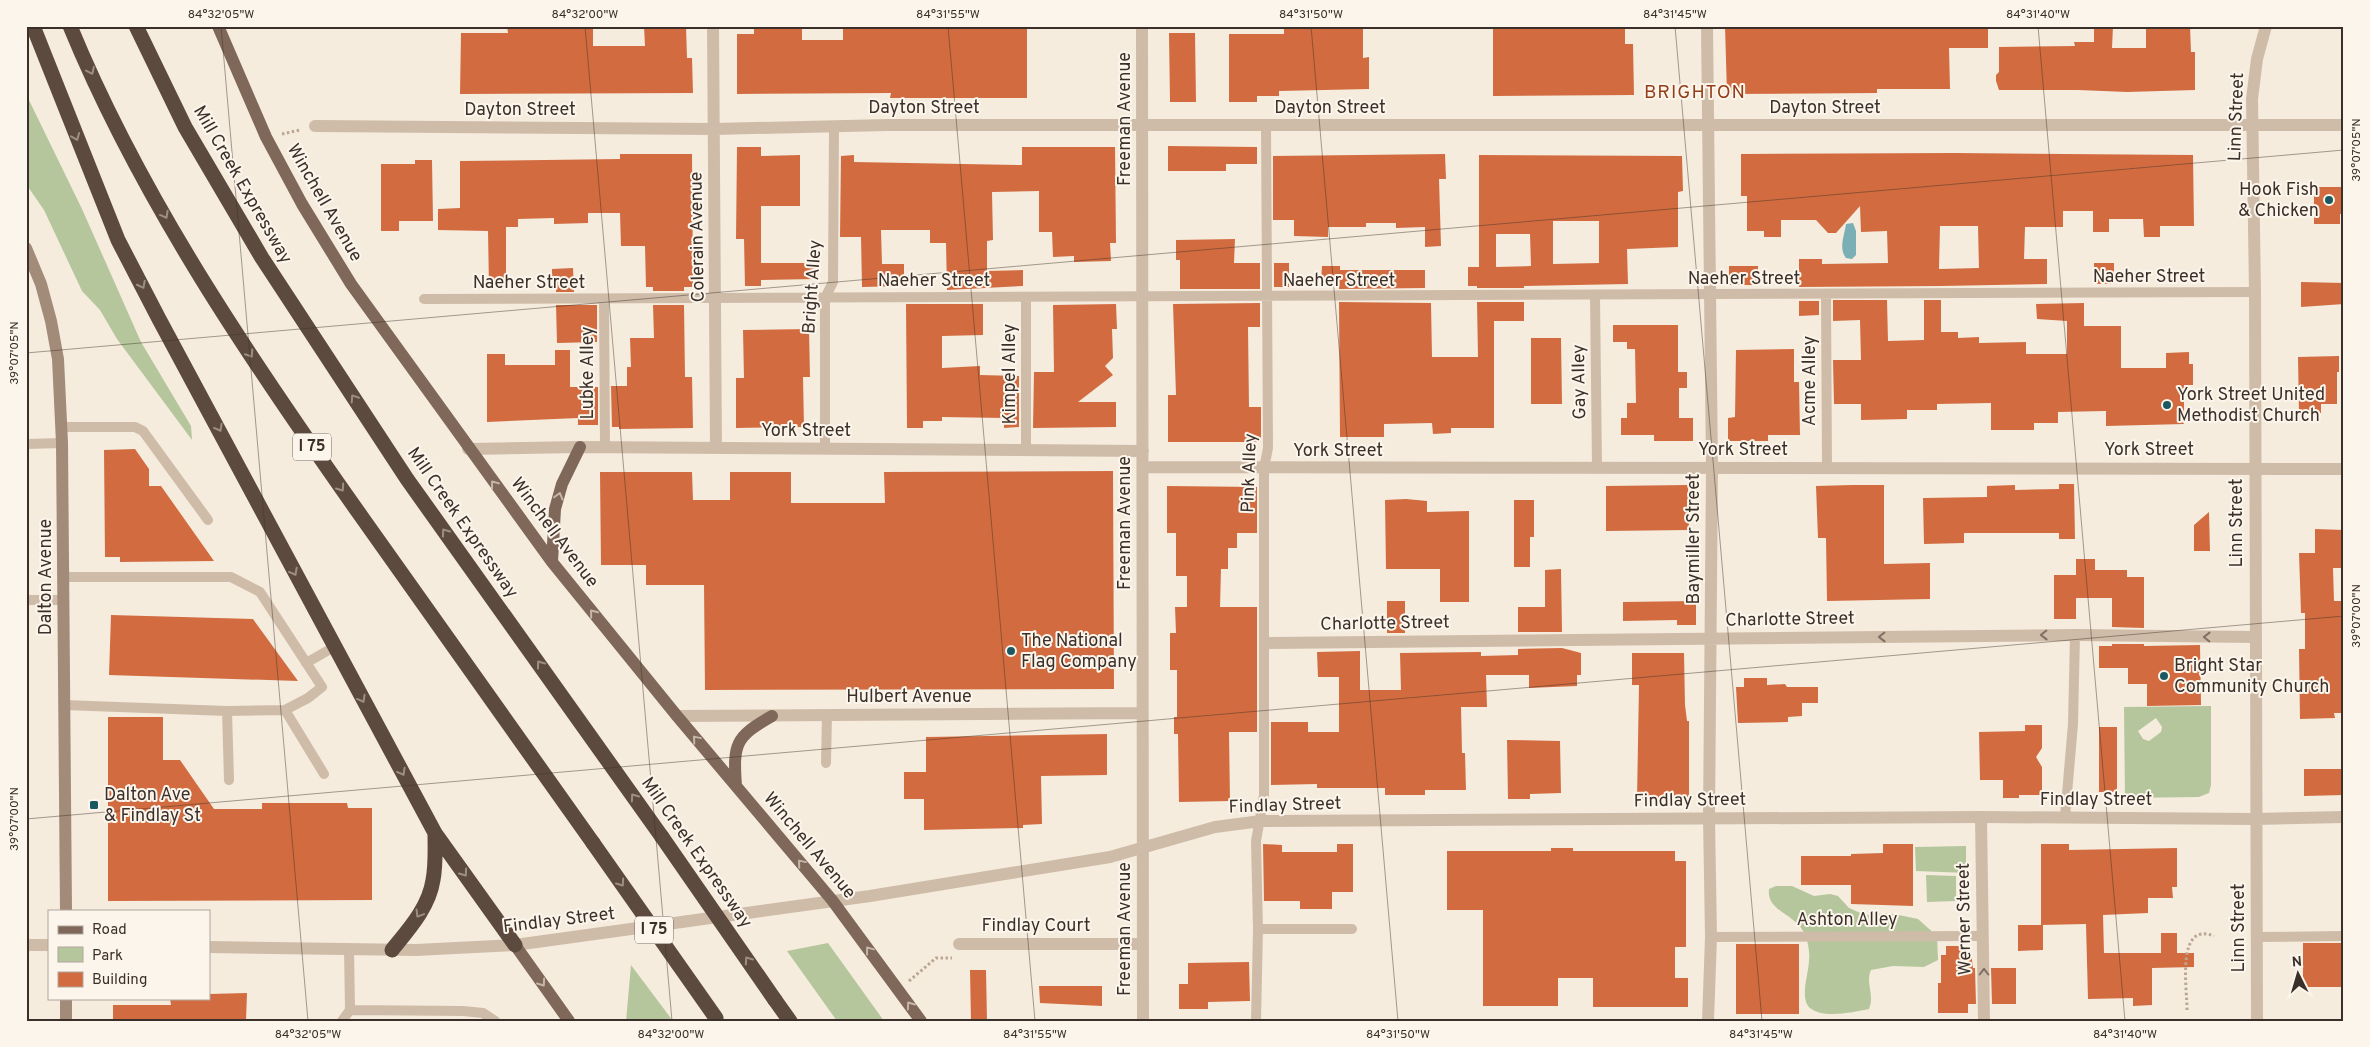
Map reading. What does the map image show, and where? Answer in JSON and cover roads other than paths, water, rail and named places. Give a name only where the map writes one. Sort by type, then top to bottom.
[{"type":"highway","points":[[33,26],[118,240],[435,833],[515,945]]},
{"type":"highway","name":"I 75","points":[[70,26],[120,133],[174,231],[233,328],[296,425],[717,1019]]},
{"type":"highway","name":"Mill Creek Expressway","points":[[136,26],[185,127],[262,258],[407,479],[662,837],[790,1021]]},
{"type":"highway","points":[[392,950],[418,917],[428,897],[433,880],[435,833]]},
{"type":"main road","name":"Winchell Avenue","points":[[218,26],[266,138],[302,204],[351,284],[468,449],[552,562],[677,716],[832,900],[920,1021]]},
{"type":"main road","name":"Dalton Avenue","points":[[26,248],[41,284],[52,321],[58,359],[62,427],[66,910]]},
{"type":"main road","points":[[552,562],[555,509],[562,484],[580,447]]},
{"type":"main road","points":[[736,786],[734,757],[740,740],[752,727],[772,716]]},
{"type":"main road","points":[[515,945],[569,1021]]},
{"type":"main road","points":[[66,1000],[66,1021]]},
{"type":"street","name":"Colerain Avenue","points":[[713,26],[716,448]]},
{"type":"street","name":"Freeman Avenue","points":[[1142,26],[1144,297],[1143,1021]]},
{"type":"street","name":"Baymiller Street","points":[[1707,26],[1712,468],[1709,818],[1711,937],[1708,1021]]},
{"type":"street","name":"Linn Street","points":[[2257,1021],[2255,292],[2252,99],[2257,59],[2266,26]]},
{"type":"street","name":"Dayton Street","points":[[315,126],[714,128],[887,125],[2344,124]]},
{"type":"street","name":"York Street","points":[[468,449],[605,447],[1143,450]]},
{"type":"street","name":"York Street","points":[[1143,467],[2344,469]]},
{"type":"street","name":"Charlotte Street","points":[[1265,643],[2075,635],[2255,637]]},
{"type":"street","name":"Hulbert Avenue","points":[[677,716],[1142,713]]},
{"type":"street","name":"Findlay Street","points":[[210,947],[392,950],[515,945],[832,900],[1110,857],[1142,846],[1215,827],[1261,821],[1981,816],[2256,819],[2344,817]]},
{"type":"street","name":"Werner Street","points":[[1981,816],[1984,1021]]},
{"type":"street","name":"Findlay Court","points":[[959,944],[1142,944]]},
{"type":"street","points":[[26,945],[48,945]]},
{"type":"lane","name":"Pink Alley","points":[[1256,1021],[1258,929],[1256,841],[1264,795],[1264,468],[1268,448],[1266,125]]},
{"type":"lane","name":"Bright Alley","points":[[825,448],[825,298],[832,282],[834,127]]},
{"type":"lane","name":"Naeher Street","points":[[424,299],[1711,296],[2255,292]]},
{"type":"lane","name":"Acme Alley","points":[[1826,295],[1827,468]]},
{"type":"lane","name":"Gay Alley","points":[[1595,296],[1597,467]]},
{"type":"lane","name":"Kimpel Alley","points":[[1026,297],[1026,450]]},
{"type":"lane","name":"Lubke Alley","points":[[604,300],[605,447]]},
{"type":"lane","points":[[62,427],[135,427],[143,431],[208,520]]},
{"type":"lane","points":[[26,444],[62,443]]},
{"type":"lane","points":[[63,577],[231,577],[260,592],[322,687],[308,698],[285,710],[227,711],[64,705]]},
{"type":"lane","points":[[26,600],[63,600]]},
{"type":"lane","points":[[2065,817],[2073,724],[2075,635]]},
{"type":"lane","points":[[306,662],[334,647]]},
{"type":"lane","points":[[285,710],[324,774]]},
{"type":"lane","points":[[227,711],[229,780]]},
{"type":"lane","points":[[826,763],[827,715]]},
{"type":"lane","points":[[1258,929],[1352,929]]},
{"type":"lane","name":"Ashton Alley","points":[[1711,937],[1984,936]]},
{"type":"lane","points":[[2257,937],[2344,936]]},
{"type":"lane","points":[[342,1021],[350,1010],[350,950]]},
{"type":"lane","points":[[350,1010],[464,1016],[483,1013],[495,1021]]},
{"type":"water","points":[[1853,223],[1856,231],[1856,255],[1852,259],[1846,258],[1842,245],[1846,224]]},
{"type":"place","name":"Hook Fish & Chicken","points":[[2329,200]]},
{"type":"place","name":"York Street United Methodist Church","points":[[2167,405]]},
{"type":"place","name":"The National Flag Company","points":[[1011,651]]},
{"type":"place","name":"Bright Star Community Church","points":[[2164,676]]},
{"type":"place","name":"Dalton Ave & Findlay St","points":[[94,805]]},
{"type":"district","name":"BRIGHTON","points":[[1695,93]]}]
